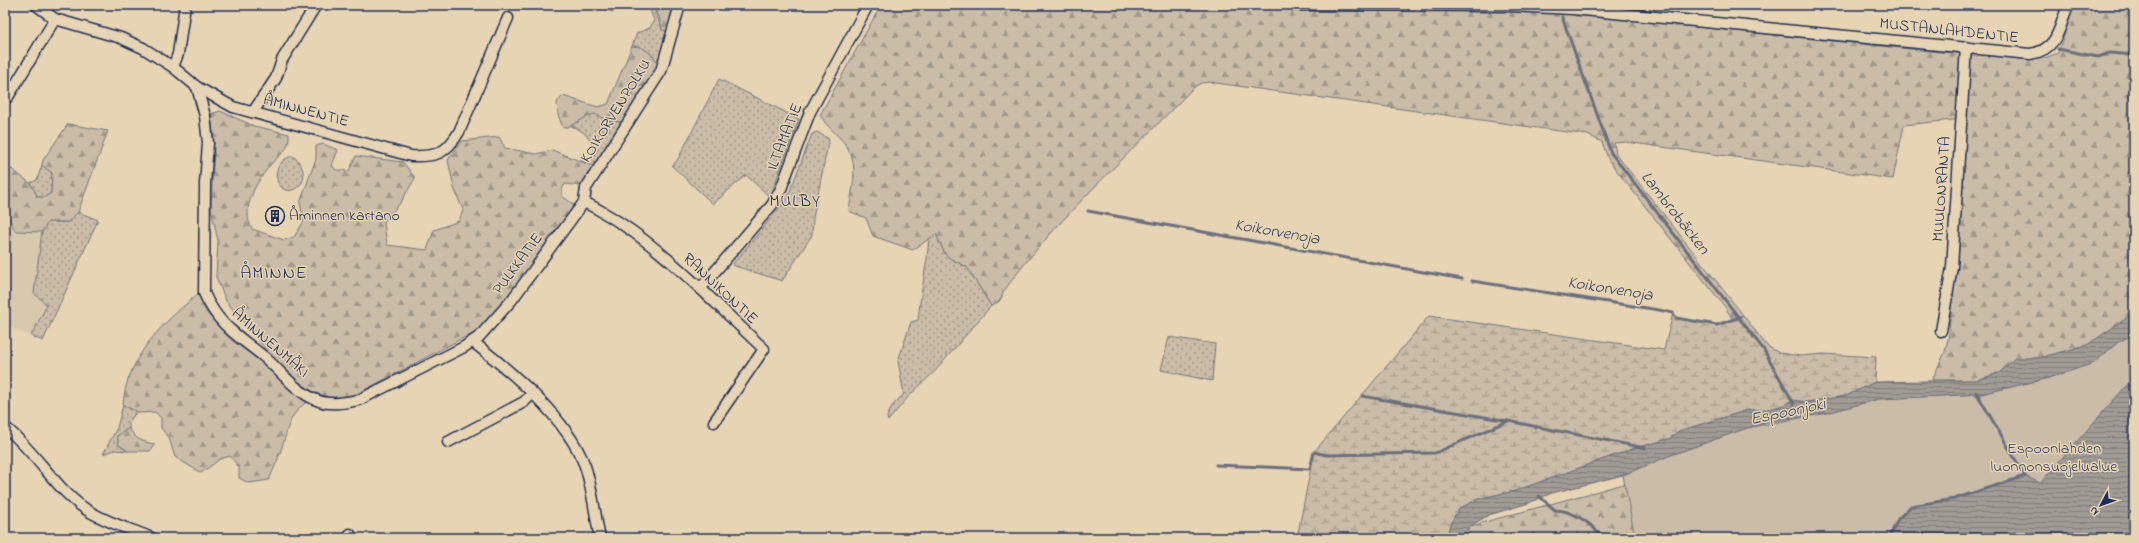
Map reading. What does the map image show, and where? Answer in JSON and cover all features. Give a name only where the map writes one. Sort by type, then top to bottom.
[{"type":"street","name":"ÅMINNENTIE","points":[[36,5],[55,19],[131,42],[173,67],[197,87],[233,107],[411,156],[428,157],[435,155],[452,144],[459,132],[508,18]]},
{"type":"street","points":[[173,67],[178,54],[185,5]]},
{"type":"street","points":[[253,112],[273,84],[282,60],[316,5]]},
{"type":"street","name":"ILTAMATIE","points":[[700,289],[772,205],[781,188],[810,112],[868,5]]},
{"type":"street","name":"MUSTANLAHDENTIE","points":[[1295,5],[1508,6],[1544,8],[2030,54],[2040,52],[2051,46],[2068,5]]},
{"type":"street","name":"KOIKORVENPOLKU","points":[[584,202],[586,188],[661,71],[679,9]]},
{"type":"street","points":[[8,97],[55,19]]},
{"type":"street","name":"MUULONRANTA","points":[[1941,331],[1952,267],[1966,47]]},
{"type":"street","name":"ÅMINNENMÄKI","points":[[197,87],[205,116],[208,143],[205,184],[204,293],[210,309],[232,333],[263,356],[297,388],[314,399],[329,404],[343,404],[359,400],[473,342]]},
{"type":"street","name":"RANNIKONTIE","points":[[584,202],[624,223],[700,289],[764,349],[714,422]]},
{"type":"street","name":"PULKKATIE","points":[[473,342],[511,301],[584,202]]},
{"type":"street","points":[[473,342],[503,365],[532,394],[558,422],[574,446],[585,467],[600,538]]},
{"type":"street","points":[[448,442],[524,402],[532,394]]},
{"type":"street","points":[[5,427],[30,449],[64,490],[86,510],[152,538]]},
{"type":"shaded area","points":[[5,231],[42,232],[34,293],[47,304],[31,336],[5,325]]},
{"type":"green space","points":[[495,5],[591,5],[497,7]]},
{"type":"green space","points":[[591,5],[612,5],[613,12]]},
{"type":"green space","points":[[648,5],[653,6],[662,29],[667,32],[660,65],[645,49],[632,46],[637,33],[650,28],[654,20]]},
{"type":"green space","points":[[651,5],[673,5],[667,32],[662,29],[659,16]]},
{"type":"green space","points":[[881,5],[1573,5],[1573,14],[1939,52],[2045,58],[2058,53],[2075,5],[2134,5],[2134,377],[1889,538],[1462,538],[1470,526],[1946,396],[1981,394],[2087,345],[2039,358],[2015,358],[1999,373],[1977,380],[1932,380],[1945,352],[1949,334],[1965,121],[1953,120],[1904,125],[1893,179],[1626,142],[1614,143],[1616,154],[1743,315],[1733,320],[1725,307],[1609,161],[1602,142],[1588,135],[1209,82],[1201,83],[1193,88],[1070,212],[1024,264],[1003,292],[999,301],[991,306],[967,267],[951,259],[945,254],[936,234],[913,250],[873,236],[866,218],[849,211],[854,176],[854,168],[850,152],[820,115]]},
{"type":"green space","points":[[632,46],[645,49],[660,65],[633,104],[624,122],[608,121],[595,114],[563,128],[558,115],[557,102],[563,96],[598,107],[608,104]]},
{"type":"green space","points":[[719,79],[799,119],[770,197],[746,175],[713,204],[672,166],[678,159]]},
{"type":"green space","points":[[220,111],[254,126],[289,134],[288,144],[260,178],[252,195],[248,212],[252,229],[284,240],[294,237],[304,221],[300,203],[316,159],[316,146],[323,144],[338,150],[332,165],[336,170],[349,171],[356,156],[403,162],[415,178],[401,202],[384,222],[387,245],[427,250],[434,230],[459,221],[463,210],[454,188],[448,160],[462,141],[499,137],[505,148],[536,154],[552,150],[595,167],[582,186],[565,184],[562,189],[562,196],[577,207],[484,329],[459,340],[357,394],[330,398],[317,394],[300,383],[267,351],[226,301],[216,277],[218,241],[211,209],[214,143],[211,114]]},
{"type":"green space","points":[[595,113],[608,121],[624,122],[595,167],[579,160],[591,158],[595,154],[592,144],[587,136],[581,130],[571,126],[577,121]]},
{"type":"green space","points":[[68,124],[108,131],[78,212],[68,222],[48,222],[42,232],[15,231],[5,210],[5,164],[30,183],[38,197],[45,197],[51,193],[52,173],[42,165],[43,160]]},
{"type":"green space","points":[[817,132],[829,139],[813,218],[812,235],[782,281],[732,265],[787,199],[812,134]]},
{"type":"green space","points":[[292,156],[297,159],[300,164],[304,177],[300,185],[293,190],[286,190],[281,187],[278,181],[278,167],[283,161]]},
{"type":"green space","points":[[42,165],[52,173],[51,193],[45,197],[38,197],[30,183],[37,180]]},
{"type":"green space","points":[[78,212],[98,220],[43,341],[31,336],[47,305],[34,293],[42,232],[48,222],[68,222]]},
{"type":"green space","points":[[936,234],[945,254],[951,259],[967,267],[991,306],[935,371],[909,396],[888,421],[887,417],[892,406],[904,394],[898,361],[911,322],[918,320],[929,239]]},
{"type":"green space","points":[[198,294],[206,312],[230,339],[259,360],[293,392],[308,401],[292,417],[269,480],[249,483],[239,478],[239,467],[230,456],[220,459],[201,473],[175,457],[169,438],[161,428],[161,418],[155,412],[140,413],[123,405],[127,383],[140,354],[157,332]]},
{"type":"green space","points":[[1673,313],[1676,318],[1717,325],[1743,315],[1767,346],[1779,353],[1801,356],[1823,354],[1876,357],[1875,382],[1846,396],[1807,402],[1792,400],[1784,405],[1765,410],[1748,410],[1679,431],[1669,439],[1635,448],[1515,491],[1481,498],[1460,508],[1450,524],[1447,538],[1297,538],[1314,452],[1429,316],[1664,350]]},
{"type":"green space","name":"Espoonlahden luonnonsuojelualue","points":[[2134,334],[2134,538],[1635,538],[1623,475],[1671,455],[1747,428],[1827,413],[1878,399],[1981,394],[2049,378],[2094,363],[2118,342]]},
{"type":"green space","points":[[1169,337],[1215,344],[1212,381],[1161,370]]},
{"type":"green space","points":[[123,405],[137,411],[129,422],[129,428],[117,436],[119,445],[128,451],[114,450],[103,454],[117,428]]},
{"type":"green space","points":[[129,428],[139,439],[155,444],[150,451],[128,451],[119,445],[117,436]]},
{"type":"water","name":"Espoonjoki","points":[[2134,313],[2134,334],[2118,342],[2094,363],[2049,378],[1981,394],[1878,399],[1827,413],[1768,422],[1671,455],[1623,475],[1552,493],[1529,503],[1489,515],[1470,526],[1462,538],[1447,538],[1450,524],[1460,508],[1481,498],[1515,491],[1635,448],[1669,439],[1679,431],[1748,410],[1765,410],[1784,405],[1792,400],[1807,402],[1846,396],[1875,382],[1977,380],[1999,373],[2015,358],[2039,358],[2087,345]]},
{"type":"water","points":[[2134,377],[2134,538],[1889,538],[1898,519],[1911,506],[1954,499],[2025,476],[2040,483]]},
{"type":"waterway","name":"Lambrobäcken","points":[[1562,17],[1611,153],[1764,350],[1794,404]]},
{"type":"waterway","points":[[2058,49],[2098,57],[2110,53],[2134,55]]},
{"type":"waterway","name":"Koikorvenoja","points":[[1088,211],[1462,279]]},
{"type":"waterway","name":"Koikorvenoja","points":[[1472,281],[1659,310],[1673,313],[1676,318],[1717,325],[1740,317]]},
{"type":"waterway","points":[[1889,538],[1898,519],[1911,506],[1954,499],[2025,476],[1976,392]]},
{"type":"waterway","points":[[1362,396],[1508,421]]},
{"type":"waterway","points":[[1216,465],[1310,469],[1314,452],[1326,455],[1435,453],[1508,421],[1645,448]]},
{"type":"waterway","points":[[1539,496],[1555,510],[1568,512],[1582,519],[1588,523],[1602,538]]},
{"type":"place","name":"Åminnen kartano","points":[[275,216]]},
{"type":"district","name":"MULBY","points":[[795,201]]},
{"type":"district","name":"ÅMINNE","points":[[274,274]]}]
